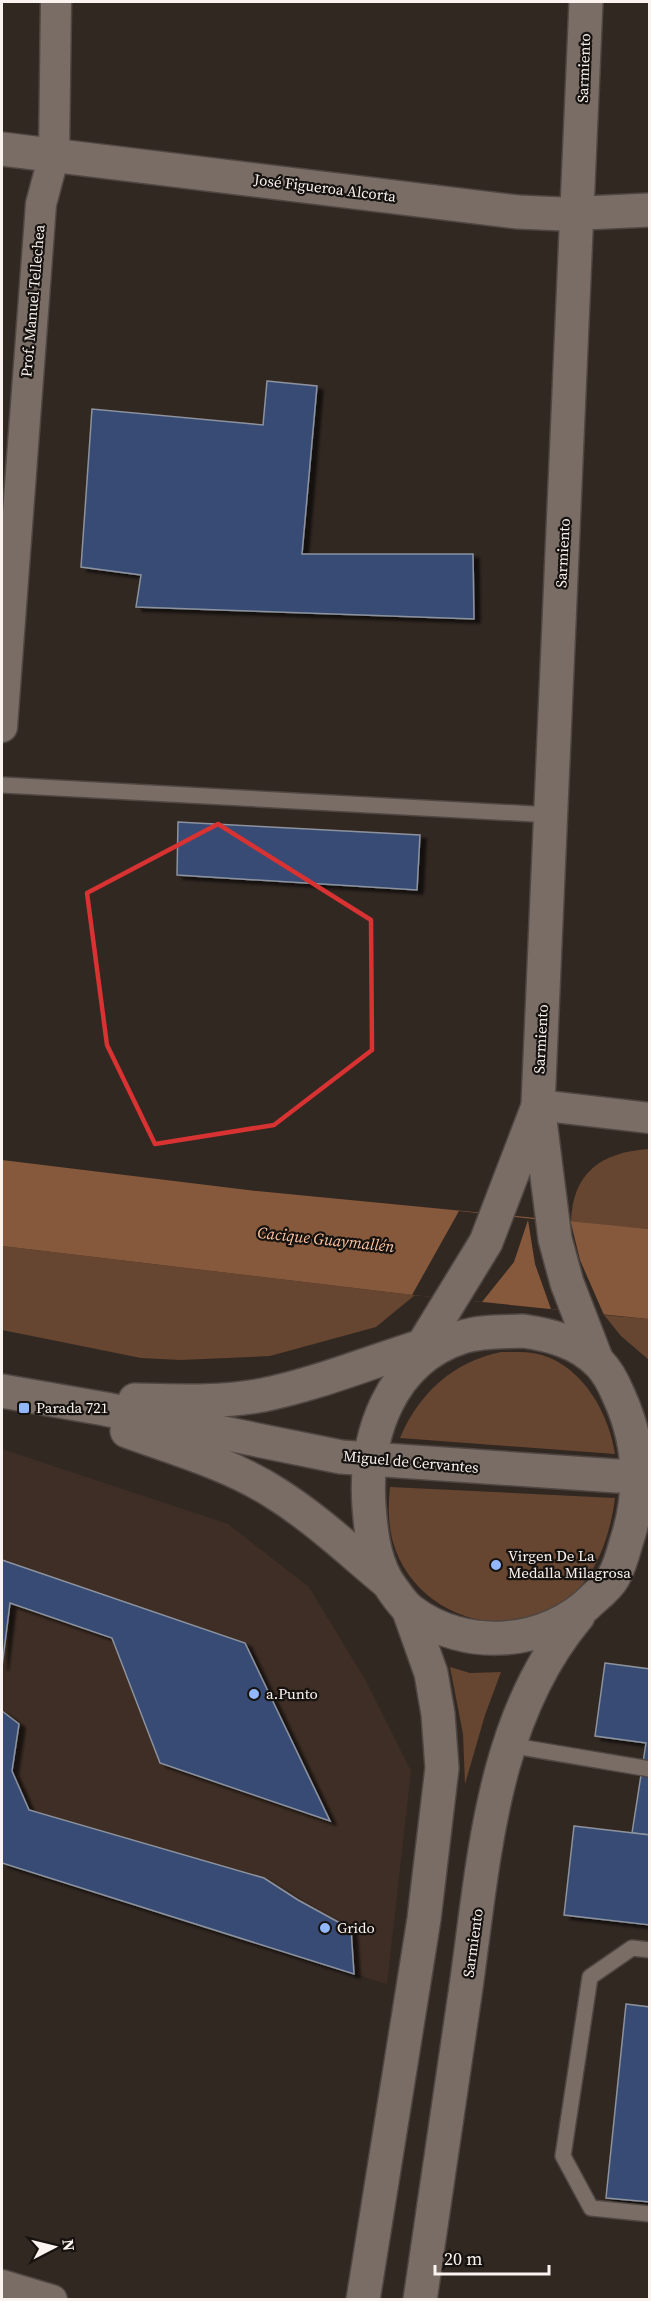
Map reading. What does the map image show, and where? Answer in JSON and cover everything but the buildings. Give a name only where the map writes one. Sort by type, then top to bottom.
[{"type":"main road","name":"Sarmiento","points":[[586,2],[538,1105],[552,1220],[562,1269],[578,1312],[603,1367]]},
{"type":"main road","name":"José Figueroa Alcorta","points":[[2,149],[518,212],[578,213],[650,210]]},
{"type":"main road","name":"Sarmiento","points":[[453,1316],[497,1215],[538,1105]]},
{"type":"main road","points":[[396,1365],[424,1345],[453,1316]]},
{"type":"main road","points":[[387,1582],[374,1548],[370,1522],[368,1494],[370,1461],[396,1365],[453,1316]]},
{"type":"main road","points":[[453,1316],[513,1331],[540,1334],[578,1346],[650,1401]]},
{"type":"main road","name":"Miguel de Cervantes","points":[[105,1409],[132,1400],[227,1400],[262,1395],[332,1377],[396,1365]]},
{"type":"main road","points":[[603,1367],[629,1419],[644,1476],[636,1512],[613,1578]]},
{"type":"main road","name":"Miguel de Cervantes","points":[[2,1391],[370,1461],[644,1476]]},
{"type":"main road","points":[[105,1409],[124,1430],[236,1472],[275,1492],[316,1523],[387,1582],[409,1611],[431,1673],[438,1714],[441,1768],[424,1919],[363,2300]]},
{"type":"main road","points":[[409,1611],[441,1628],[461,1635],[507,1639],[553,1627],[586,1607],[613,1578],[650,1555]]},
{"type":"main road","name":"Sarmiento","points":[[420,2300],[489,1824],[508,1745],[545,1662],[565,1632],[586,1607]]},
{"type":"street","name":"Prof. Manuel Tellechea","points":[[2,727],[9,602],[10,477],[41,204],[54,155],[56,2]]},
{"type":"street","points":[[538,1105],[650,1118]]},
{"type":"street","points":[[2,2285],[52,2300]]},
{"type":"lane","points":[[2,785],[552,815]]},
{"type":"lane","points":[[508,1745],[650,1769]]},
{"type":"lane","points":[[650,1950],[632,1948],[590,1977],[562,2156],[591,2208],[650,2214]]},
{"type":"highlighted area","points":[[218,824],[371,920],[372,1050],[274,1125],[155,1144],[107,1045],[87,893]]},
{"type":"shaded area","points":[[649,1149],[649,1229],[571,1223],[577,1190],[593,1168],[617,1155]]},
{"type":"shaded area","points":[[2,1246],[415,1295],[376,1327],[270,1356],[181,1360],[141,1358],[2,1330]]},
{"type":"shaded area","points":[[604,1315],[649,1319],[649,1360],[621,1336]]},
{"type":"shaded area","points":[[501,1352],[527,1352],[542,1355],[570,1370],[592,1394],[607,1423],[615,1454],[400,1438],[417,1407],[440,1382],[468,1363]]},
{"type":"shaded area","points":[[2,1449],[228,1524],[309,1587],[366,1681],[411,1771],[387,1984],[2,1863]]},
{"type":"shaded area","points":[[390,1487],[615,1498],[608,1533],[599,1556],[588,1577],[576,1592],[558,1606],[537,1615],[509,1621],[487,1621],[446,1608],[413,1581],[401,1563],[393,1542],[389,1514]]},
{"type":"shaded area","points":[[450,1667],[470,1673],[501,1672],[485,1715],[465,1784],[463,1734]]},
{"type":"water","name":"Cacique Guaymallén","points":[[2,1160],[257,1191],[649,1229],[649,1319],[413,1295],[2,1246]]},
{"type":"pier","points":[[459,1211],[571,1223],[580,1260],[604,1315],[551,1309],[535,1264],[528,1220],[514,1262],[482,1302],[412,1295]]},
{"type":"place","name":"Parada 721","points":[[24,1408]]},
{"type":"place","name":"Virgen De La Medalla Milagrosa","points":[[496,1565]]},
{"type":"place","name":"a.Punto","points":[[254,1694]]},
{"type":"place","name":"Grido","points":[[325,1928]]}]
